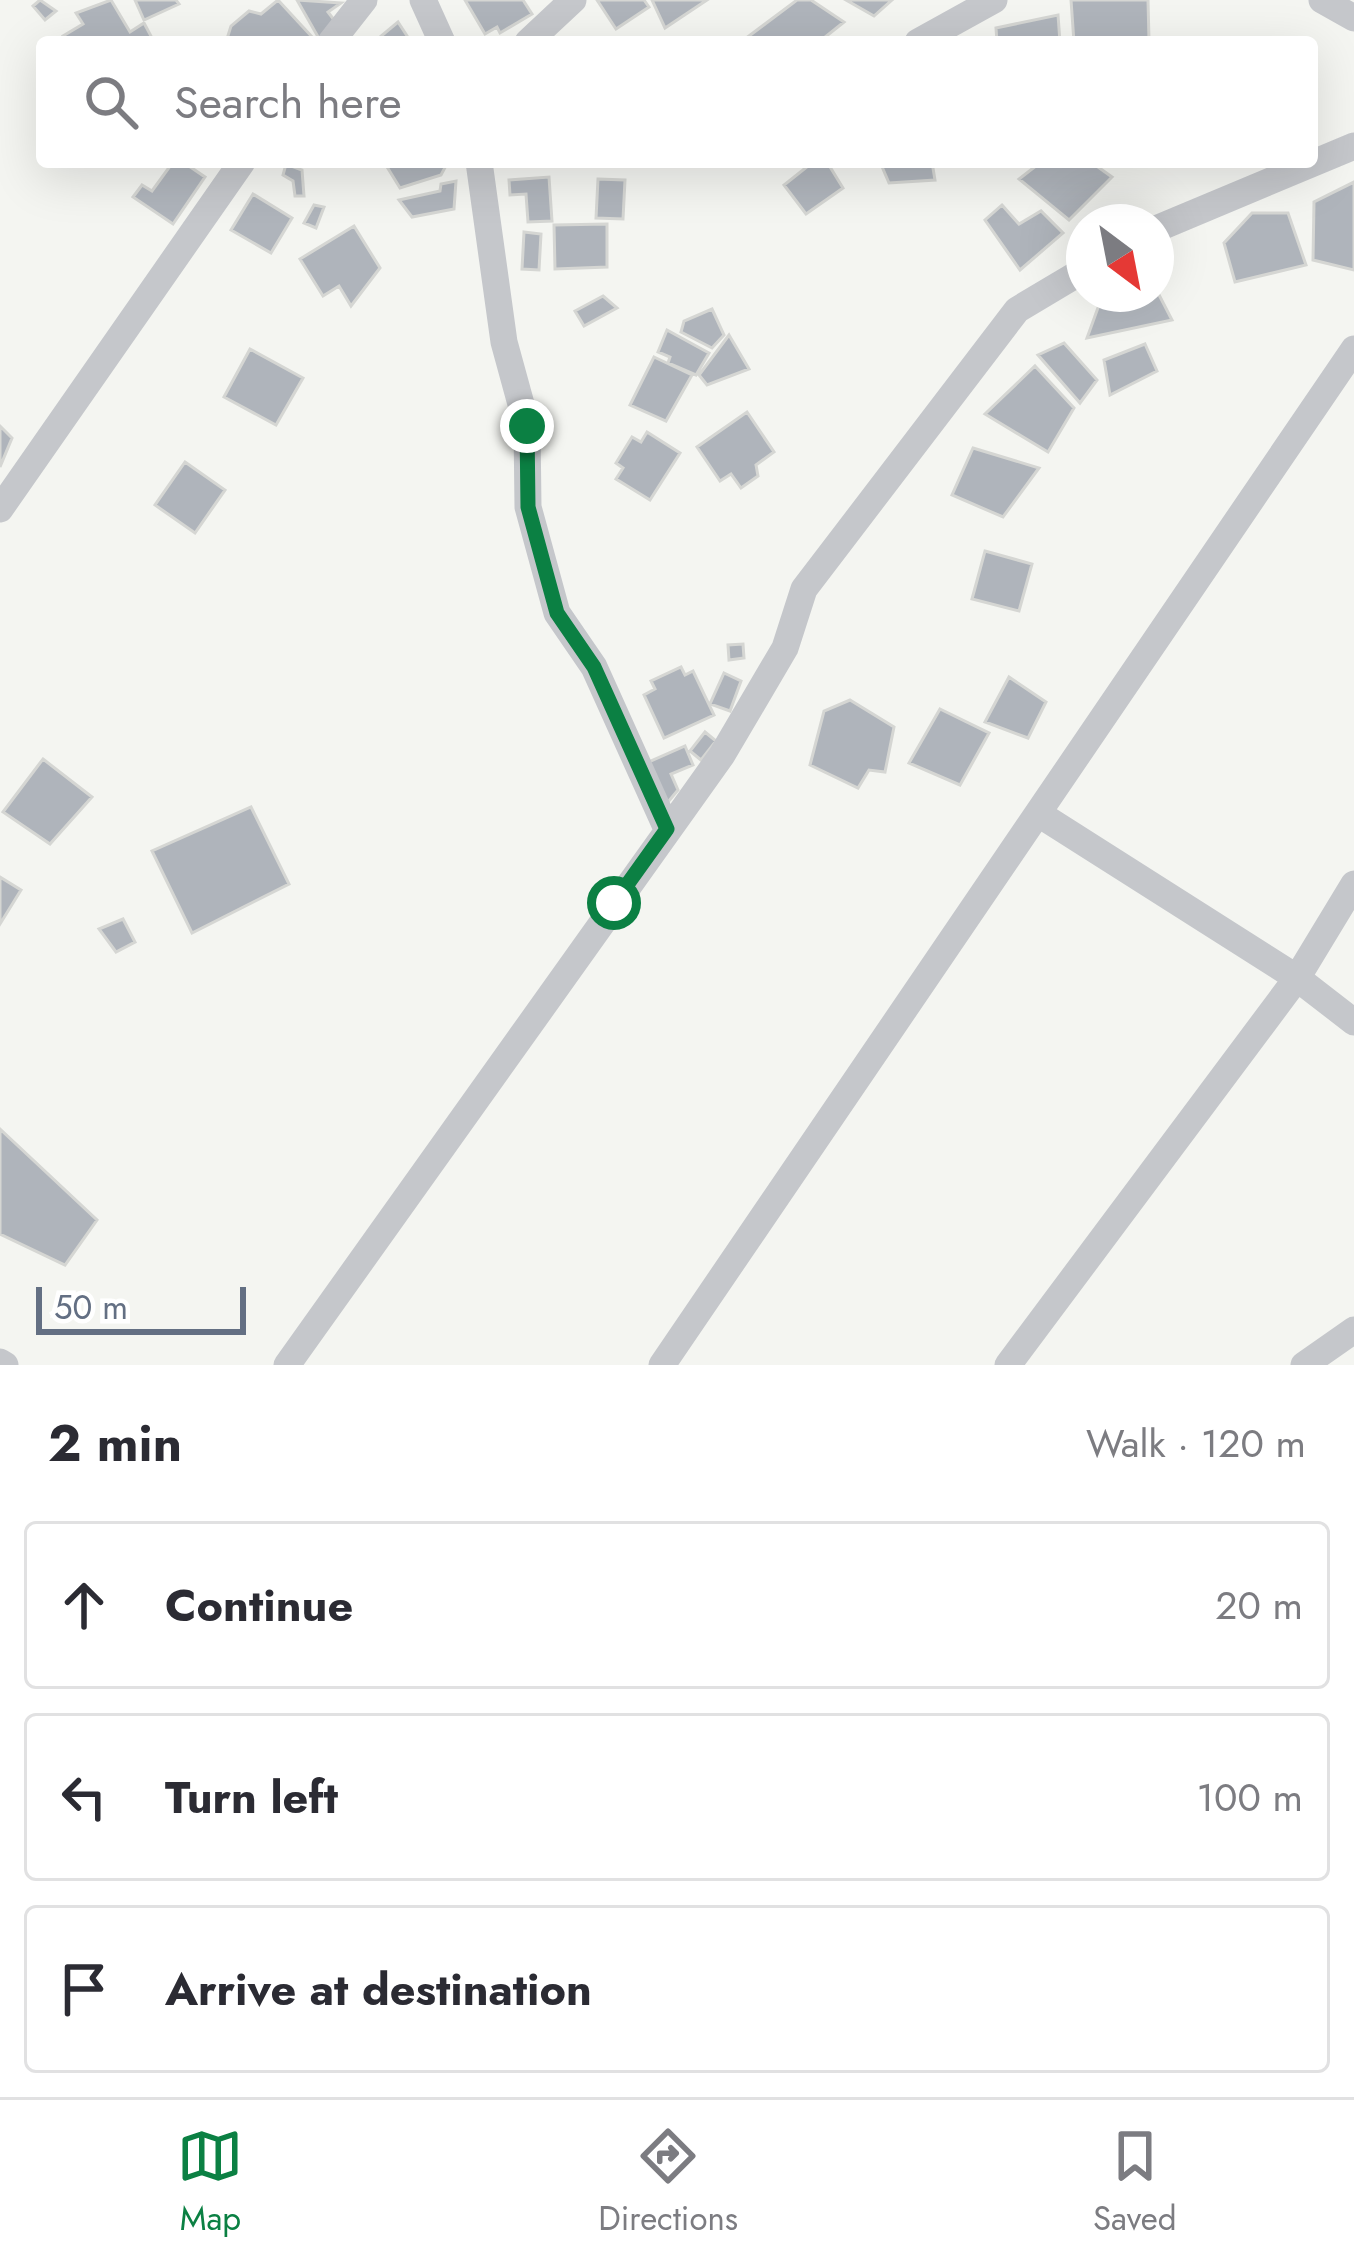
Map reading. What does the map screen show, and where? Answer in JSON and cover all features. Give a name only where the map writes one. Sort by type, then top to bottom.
[{"type":"street","points":[[336,36],[364,0]]},
{"type":"street","points":[[424,0],[439,36]]},
{"type":"street","points":[[535,36],[574,0]]},
{"type":"street","points":[[929,36],[994,0]]},
{"type":"street","points":[[1322,0],[1354,18]]},
{"type":"street","points":[[1318,161],[1354,146]]},
{"type":"street","points":[[0,509],[238,168]]},
{"type":"street","points":[[480,168],[504,342],[527,426],[528,507],[557,613],[594,667],[667,829]]},
{"type":"street","points":[[1174,222],[1302,168]]},
{"type":"street","points":[[286,1365],[722,755],[785,648],[804,589],[1017,310],[1066,281]]},
{"type":"street","points":[[662,1365],[1354,349]]},
{"type":"street","points":[[1039,814],[1297,978],[1354,1022]]},
{"type":"street","points":[[1008,1365],[1297,978],[1354,884]]},
{"type":"street","points":[[1304,1365],[1354,1330]]},
{"type":"building","points":[[40,0],[56,11],[45,20],[33,6]]},
{"type":"building","points":[[111,0],[130,32],[144,23],[151,36],[63,36],[83,24],[76,13]]},
{"type":"building","points":[[135,0],[176,0],[179,4],[144,20]]},
{"type":"building","points":[[278,0],[311,36],[228,36],[231,26],[249,11],[261,14]]},
{"type":"building","points":[[297,0],[341,3],[328,12],[338,25],[327,36],[318,36]]},
{"type":"building","points":[[465,0],[523,0],[532,14],[500,33],[497,27],[485,34]]},
{"type":"building","points":[[597,0],[644,0],[649,7],[616,29]]},
{"type":"building","points":[[652,0],[707,0],[665,28]]},
{"type":"building","points":[[797,0],[811,0],[844,22],[826,36],[749,36]]},
{"type":"building","points":[[846,0],[892,0],[874,16]]},
{"type":"building","points":[[1071,0],[1148,0],[1149,36],[1074,36]]},
{"type":"building","points":[[1058,15],[1060,36],[997,36],[996,28]]},
{"type":"building","points":[[398,22],[407,36],[381,36]]},
{"type":"building","points":[[169,168],[192,168],[205,177],[173,224],[133,197],[142,185],[152,191]]},
{"type":"building","points":[[285,168],[302,170],[304,196],[295,196],[293,181],[283,175]]},
{"type":"building","points":[[388,168],[445,168],[441,175],[400,188]]},
{"type":"building","points":[[805,168],[831,168],[843,188],[806,214],[784,185]]},
{"type":"building","points":[[883,168],[933,168],[935,180],[889,183]]},
{"type":"building","points":[[1033,168],[1099,168],[1112,177],[1085,204],[1066,204],[1066,218],[1019,179]]},
{"type":"building","points":[[549,177],[552,221],[528,222],[526,194],[510,195],[509,180]]},
{"type":"building","points":[[598,179],[625,180],[623,219],[596,218]]},
{"type":"building","points":[[456,181],[454,209],[412,217],[399,200],[440,191],[441,184]]},
{"type":"building","points":[[1354,182],[1354,270],[1313,260],[1314,202]]},
{"type":"building","points":[[253,194],[292,218],[271,253],[231,230]]},
{"type":"building","points":[[314,205],[324,207],[316,228],[304,223]]},
{"type":"building","points":[[1002,205],[1019,224],[1041,211],[1063,233],[1020,270],[985,220]]},
{"type":"building","points":[[1252,213],[1288,213],[1306,265],[1235,282],[1224,243]]},
{"type":"building","points":[[607,224],[607,267],[555,269],[554,225]]},
{"type":"building","points":[[354,226],[380,268],[351,306],[339,286],[323,296],[300,259]]},
{"type":"building","points":[[524,232],[541,234],[539,270],[522,269]]},
{"type":"building","points":[[603,296],[617,308],[584,326],[575,311]]},
{"type":"building","points":[[712,309],[724,335],[712,348],[681,332],[684,321]]},
{"type":"building","points":[[1096,312],[1168,312],[1172,320],[1087,338]]},
{"type":"building","points":[[667,330],[709,353],[696,375],[668,363],[670,357],[658,352]]},
{"type":"building","points":[[729,335],[749,369],[707,385],[699,375]]},
{"type":"building","points":[[1064,343],[1097,380],[1080,403],[1038,355]]},
{"type":"building","points":[[1145,344],[1157,371],[1110,395],[1104,360]]},
{"type":"building","points":[[250,349],[303,378],[276,425],[224,397]]},
{"type":"building","points":[[654,357],[692,375],[666,421],[630,405]]},
{"type":"building","points":[[1035,366],[1074,408],[1048,452],[985,414]]},
{"type":"building","points":[[747,412],[774,452],[756,465],[758,476],[741,488],[731,474],[720,481],[697,447]]},
{"type":"building","points":[[0,426],[12,438],[0,467]]},
{"type":"building","points":[[647,432],[680,453],[650,500],[616,479],[623,468],[616,463],[632,437],[641,442]]},
{"type":"building","points":[[973,448],[1039,468],[1003,517],[952,495]]},
{"type":"building","points":[[185,462],[225,490],[195,533],[155,505]]},
{"type":"building","points":[[985,551],[1032,564],[1019,611],[972,599]]},
{"type":"building","points":[[743,644],[744,658],[729,660],[728,645]]},
{"type":"building","points":[[681,667],[685,675],[693,671],[714,715],[664,738],[644,695],[655,689],[651,681]]},
{"type":"building","points":[[724,673],[741,681],[730,711],[710,704]]},
{"type":"building","points":[[1009,677],[1046,702],[1028,738],[985,722]]},
{"type":"building","points":[[850,700],[894,727],[885,772],[869,770],[858,788],[810,765],[824,711]]},
{"type":"building","points":[[940,709],[989,733],[960,785],[909,763]]},
{"type":"building","points":[[705,732],[716,741],[701,760],[690,751]]},
{"type":"building","points":[[685,746],[693,765],[671,774],[678,790],[663,808],[644,764]]},
{"type":"building","points":[[43,759],[92,797],[50,844],[3,812]]},
{"type":"building","points":[[251,807],[289,884],[192,933],[152,851]]},
{"type":"building","points":[[0,877],[21,890],[0,924]]},
{"type":"building","points":[[123,919],[135,942],[116,952],[99,929]]},
{"type":"building","points":[[0,1129],[97,1220],[65,1265],[0,1234]]},
{"type":"route","points":[[527,426],[528,507],[557,613],[594,667],[667,829],[614,903]]}]
